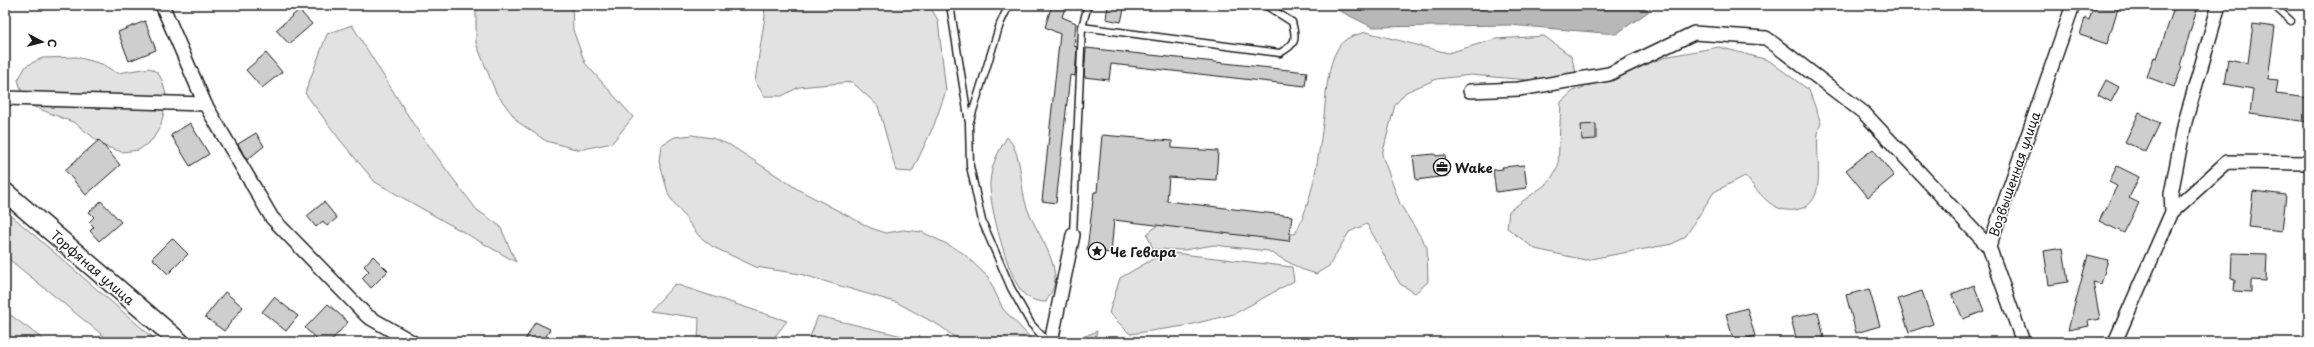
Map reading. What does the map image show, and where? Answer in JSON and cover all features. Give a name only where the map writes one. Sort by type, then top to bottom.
[{"type":"street","points":[[162,5],[204,104],[272,218],[367,316],[412,342]]},
{"type":"street","name":"Возвышенная улица","points":[[2023,342],[1989,247],[2073,5]]},
{"type":"street","points":[[2172,212],[2171,194],[2185,122],[2219,5]]},
{"type":"street","points":[[1470,91],[1519,89],[1609,74],[1694,33],[1766,38],[1864,114],[1989,247]]},
{"type":"street","points":[[5,98],[204,104]]},
{"type":"street","points":[[2116,342],[2172,212],[2227,162],[2309,163]]},
{"type":"street","name":"Торфяная улица","points":[[5,192],[180,342]]},
{"type":"street","points":[[1051,342],[1073,235]]},
{"type":"lane","points":[[950,5],[969,124],[970,166],[982,221],[1011,288],[1031,324],[1048,342]]},
{"type":"lane","points":[[969,124],[1000,24],[1009,5]]},
{"type":"lane","points":[[1073,235],[1082,27],[1088,5]]},
{"type":"lane","points":[[1082,27],[1280,53],[1292,46],[1296,36],[1292,22],[1265,5]]},
{"type":"lane","points":[[2273,5],[2291,21]]},
{"type":"shaded area","points":[[476,5],[572,5],[573,30],[585,63],[633,117],[612,143],[579,150],[546,141],[518,122],[496,93],[476,43]]},
{"type":"shaded area","points":[[764,5],[929,5],[938,20],[946,91],[934,125],[912,172],[896,171],[878,106],[852,82],[799,87],[782,96],[764,96],[755,81],[765,16]]},
{"type":"shaded area","points":[[1328,5],[1647,5],[1648,12],[1616,34],[1510,25],[1372,27]]},
{"type":"shaded area","points":[[352,25],[414,125],[448,172],[477,210],[500,226],[516,262],[375,182],[340,140],[305,93],[327,34]]},
{"type":"shaded area","points":[[1366,32],[1448,53],[1496,39],[1544,36],[1571,56],[1576,72],[1539,81],[1471,75],[1437,79],[1406,92],[1395,105],[1382,155],[1400,204],[1427,247],[1428,282],[1415,293],[1400,284],[1367,224],[1349,232],[1329,266],[1316,274],[1301,269],[1268,251],[1214,245],[1184,250],[1153,249],[1147,234],[1159,224],[1295,234],[1311,192],[1322,131],[1331,63],[1338,48],[1344,41],[1350,37]]},
{"type":"shaded area","points":[[1719,47],[1768,60],[1809,90],[1821,123],[1818,133],[1818,187],[1814,198],[1807,206],[1795,210],[1787,210],[1772,205],[1761,195],[1745,176],[1714,192],[1686,236],[1672,244],[1585,260],[1535,249],[1507,228],[1509,211],[1549,182],[1558,167],[1561,102],[1573,91],[1669,56]]},
{"type":"shaded area","points":[[77,57],[102,64],[117,73],[150,68],[158,73],[162,80],[167,98],[161,125],[153,139],[139,150],[122,152],[104,146],[75,123],[32,106],[24,99],[18,80],[26,66],[42,58]]},
{"type":"shaded area","points":[[692,135],[712,138],[730,145],[799,190],[871,228],[886,233],[904,230],[922,232],[963,253],[988,277],[1003,309],[1028,335],[1032,342],[961,342],[940,326],[898,303],[800,274],[756,267],[713,247],[699,236],[669,196],[659,161],[661,145],[675,137]]},
{"type":"shaded area","points":[[1007,137],[1012,144],[1018,159],[1023,193],[1028,211],[1047,249],[1054,268],[1054,285],[1046,302],[1037,301],[1030,298],[1020,290],[1008,265],[995,220],[990,193],[991,176],[996,159]]},
{"type":"shaded area","points":[[5,210],[158,342],[111,342],[5,256]]},
{"type":"shaded area","points":[[1165,252],[1292,267],[1294,281],[1234,314],[1185,326],[1130,334],[1109,313],[1120,278]]},
{"type":"shaded area","points":[[675,284],[787,321],[773,339],[781,342],[698,342],[699,318],[650,311]]},
{"type":"shaded area","points":[[5,311],[47,342],[5,342]]},
{"type":"shaded area","points":[[818,316],[911,338],[910,342],[808,342]]},
{"type":"shaded area","points":[[1097,331],[1094,342],[1075,342],[1076,340]]},
{"type":"building","points":[[1052,5],[1066,5],[1062,17],[1076,23],[1074,46],[1077,47],[1075,76],[1070,75],[1056,203],[1042,201],[1060,34],[1045,27]]},
{"type":"building","points":[[1108,5],[1125,5],[1121,22],[1106,19]]},
{"type":"building","points":[[2094,5],[2119,5],[2107,44],[2080,35],[2085,18],[2089,20]]},
{"type":"building","points":[[2175,5],[2198,5],[2180,66],[2182,67],[2174,87],[2147,77],[2154,57],[2157,58]]},
{"type":"building","points":[[299,10],[312,24],[289,44],[276,30]]},
{"type":"building","points":[[145,21],[156,50],[129,61],[118,32]]},
{"type":"building","points":[[2253,24],[2275,27],[2268,79],[2278,80],[2276,94],[2309,98],[2309,122],[2250,114],[2253,89],[2224,84],[2228,59],[2248,63]]},
{"type":"building","points":[[1086,48],[1307,72],[1305,86],[1111,64],[1109,80],[1084,77]]},
{"type":"building","points":[[266,53],[282,72],[262,88],[246,70]]},
{"type":"building","points":[[2106,80],[2119,87],[2111,102],[2098,95]]},
{"type":"building","points":[[2139,113],[2160,123],[2146,152],[2125,142]]},
{"type":"building","points":[[190,123],[209,154],[190,166],[171,135]]},
{"type":"building","points":[[1596,124],[1596,139],[1582,140],[1581,125]]},
{"type":"building","points":[[256,133],[264,146],[247,160],[238,144]]},
{"type":"building","points":[[1102,135],[1172,141],[1172,148],[1218,151],[1216,180],[1169,177],[1167,201],[1292,216],[1289,241],[1114,220],[1111,253],[1087,250],[1094,192],[1097,192]]},
{"type":"building","points":[[99,140],[120,165],[86,195],[65,170]]},
{"type":"building","points":[[1873,149],[1894,176],[1868,197],[1846,170]]},
{"type":"building","points":[[1435,154],[1436,156],[1445,155],[1447,176],[1416,180],[1413,156]]},
{"type":"building","points":[[1524,165],[1527,188],[1496,192],[1493,170],[1503,169],[1502,167]]},
{"type":"building","points":[[2117,166],[2139,177],[2129,198],[2139,203],[2124,233],[2099,221],[2117,186],[2109,182]]},
{"type":"building","points":[[2253,191],[2286,195],[2282,231],[2249,227]]},
{"type":"building","points":[[101,201],[121,222],[99,241],[90,231],[94,227],[89,222],[94,217],[89,212]]},
{"type":"building","points":[[324,202],[337,218],[327,226],[323,221],[316,227],[307,216]]},
{"type":"building","points":[[172,238],[188,254],[168,274],[152,258]]},
{"type":"building","points":[[2063,248],[2068,282],[2049,285],[2044,251]]},
{"type":"building","points":[[2232,253],[2267,254],[2266,281],[2251,280],[2251,292],[2234,291],[2235,280],[2231,279]]},
{"type":"building","points":[[2088,255],[2108,260],[2101,284],[2093,282],[2100,319],[2088,321],[2089,326],[2068,330]]},
{"type":"building","points":[[373,256],[388,271],[371,288],[362,278],[369,271],[364,266]]},
{"type":"building","points":[[1974,285],[1984,311],[1963,319],[1952,294]]},
{"type":"building","points":[[1869,289],[1880,326],[1856,333],[1846,295]]},
{"type":"building","points":[[1922,291],[1933,324],[1909,332],[1898,299]]},
{"type":"building","points":[[225,292],[243,307],[224,331],[205,317]]},
{"type":"building","points":[[274,297],[298,316],[286,331],[262,312]]},
{"type":"building","points":[[328,304],[348,322],[330,342],[320,342],[305,328]]},
{"type":"building","points":[[1747,308],[1755,336],[1734,342],[1726,314]]},
{"type":"building","points":[[1818,312],[1825,342],[1797,342],[1791,318]]},
{"type":"building","points":[[535,322],[550,329],[543,342],[524,342]]},
{"type":"place","name":"Wake","points":[[1442,167]]},
{"type":"place","name":"Че Гевара","points":[[1097,251]]}]
